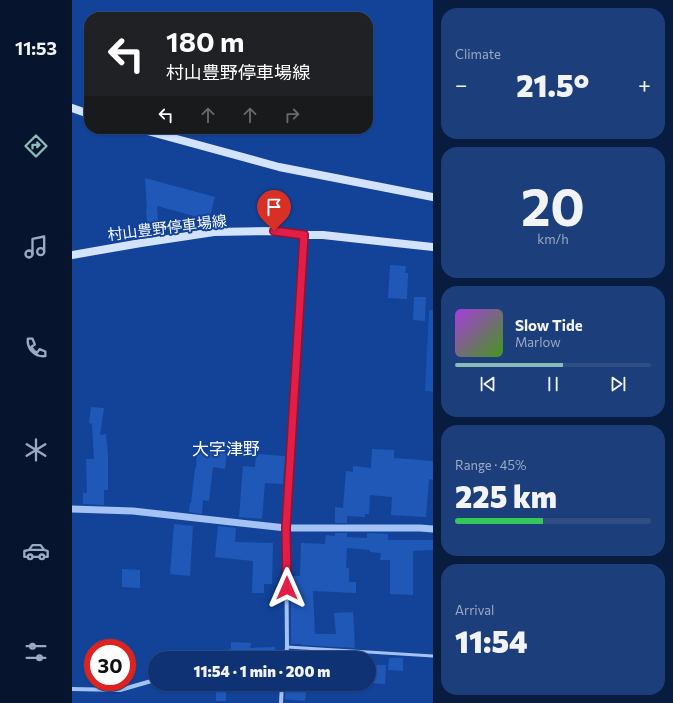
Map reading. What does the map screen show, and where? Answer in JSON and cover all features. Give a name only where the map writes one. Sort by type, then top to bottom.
[{"type":"main road","points":[[72,108],[84,112]]},
{"type":"main road","points":[[158,134],[279,168],[433,197]]},
{"type":"main road","name":"村山豊野停車場線","points":[[72,255],[214,232],[274,231],[433,247]]},
{"type":"street","points":[[287,651],[286,528],[304,235]]},
{"type":"street","points":[[72,508],[133,511],[286,528],[433,529]]},
{"type":"street","points":[[72,689],[120,690],[148,682]]},
{"type":"street","points":[[281,691],[281,703]]},
{"type":"lane","points":[[287,647],[433,656]]},
{"type":"shaded area","points":[[429,310],[433,310],[433,392],[425,391]]},
{"type":"building","points":[[145,178],[215,197],[209,220],[157,206],[159,234],[148,235]]},
{"type":"building","points":[[390,265],[406,266],[405,273],[408,273],[407,299],[388,298]]},
{"type":"building","points":[[414,297],[426,297],[425,321],[413,320]]},
{"type":"building","points":[[91,407],[104,408],[100,435],[106,434],[108,455],[108,490],[104,490],[104,505],[83,504],[83,493],[87,493],[86,459],[94,459],[92,424],[89,423]]},
{"type":"building","points":[[372,449],[394,450],[394,458],[433,461],[433,480],[429,479],[426,517],[391,515],[392,497],[370,495],[369,514],[365,514],[365,517],[347,516],[347,523],[335,523],[335,507],[343,508],[346,471],[353,472],[353,466],[371,468]]},
{"type":"building","points":[[197,451],[227,452],[225,469],[213,467],[209,501],[203,500],[202,514],[189,512],[196,468]]},
{"type":"building","points":[[256,454],[285,456],[283,484],[265,483],[262,519],[239,517],[243,466],[255,467]]},
{"type":"building","points":[[174,524],[193,526],[190,576],[170,574]]},
{"type":"building","points":[[218,526],[236,528],[235,542],[273,543],[272,584],[264,584],[264,593],[252,593],[253,561],[215,557]]},
{"type":"building","points":[[335,533],[347,533],[347,537],[367,538],[367,533],[388,534],[388,540],[433,540],[433,550],[413,551],[413,595],[390,594],[390,560],[380,560],[381,553],[370,552],[370,550],[347,548],[346,568],[349,568],[349,582],[356,582],[356,593],[313,591],[315,634],[336,634],[334,613],[353,612],[355,648],[291,644],[291,576],[300,576],[301,543],[325,544],[326,535],[335,536]]},
{"type":"building","points":[[122,569],[140,570],[140,588],[122,587]]},
{"type":"building","points":[[231,642],[251,643],[250,648],[275,647],[275,651],[226,651],[231,649]]},
{"type":"building","points":[[389,658],[403,658],[403,671],[388,670]]},
{"type":"building","points":[[376,665],[386,665],[385,684],[376,683]]},
{"type":"building","points":[[216,691],[226,691],[226,701],[216,701]]},
{"type":"building","points":[[286,691],[306,691],[305,701],[285,699]]},
{"type":"district","name":"大字津野","points":[[226,448]]},
{"type":"route","points":[[274,231],[304,235],[286,528],[287,588]]}]
